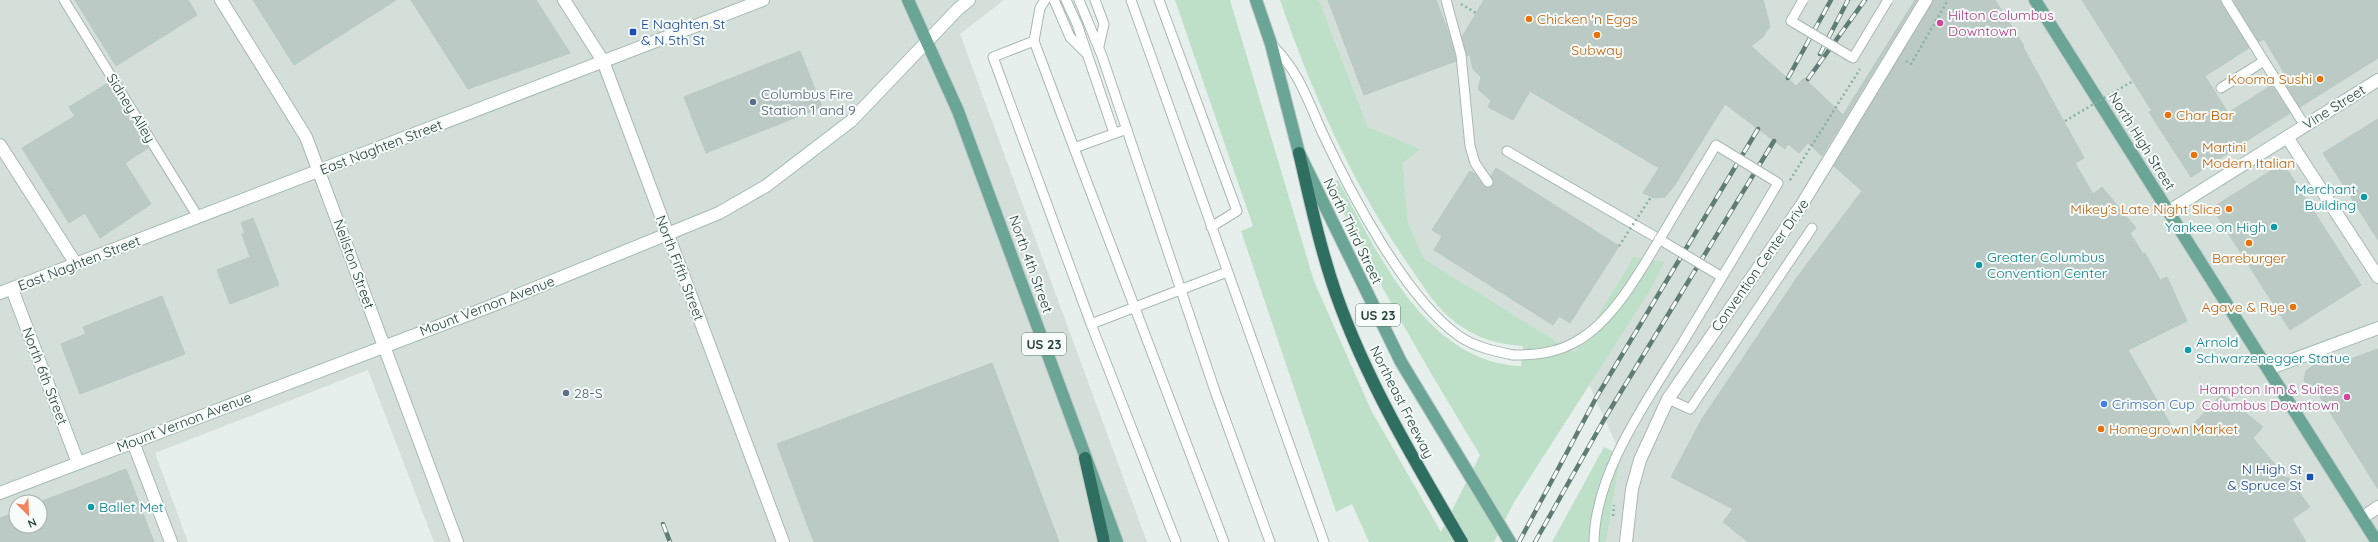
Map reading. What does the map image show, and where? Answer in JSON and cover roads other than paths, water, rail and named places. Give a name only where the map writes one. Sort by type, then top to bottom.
[{"type":"highway","name":"Northeast Freeway","points":[[1299,153],[1324,257],[1351,333],[1374,386],[1394,426],[1462,542]]},
{"type":"highway","points":[[1085,458],[1104,542]]},
{"type":"main road","name":"North 4th Street","points":[[908,0],[958,111],[1117,542]]},
{"type":"main road","name":"North Third Street","points":[[1256,0],[1270,44],[1299,153],[1402,362],[1510,542]]},
{"type":"main road","name":"North High Street","points":[[2038,5],[2376,542]]},
{"type":"street","name":"Neilston Street","points":[[222,0],[290,107],[306,137],[457,542]]},
{"type":"street","name":"North Fifth Street","points":[[564,0],[603,61],[783,542]]},
{"type":"street","name":"East Naghten Street","points":[[0,293],[763,0]]},
{"type":"street","name":"Mount Vernon Avenue","points":[[0,493],[668,236],[725,210],[766,186],[852,121],[927,41],[958,9],[969,0]]},
{"type":"street","name":"Convention Center Drive","points":[[1626,542],[1632,489],[1640,460],[1668,399],[1801,206],[1926,0]]},
{"type":"street","name":"Vine Street","points":[[2169,211],[2378,80]]},
{"type":"street","points":[[2287,137],[2378,277]]},
{"type":"street","points":[[0,145],[76,264]]},
{"type":"street","name":"North 6th Street","points":[[12,289],[78,463]]},
{"type":"street","points":[[2268,369],[2378,328]]},
{"type":"street","points":[[133,442],[171,542]]},
{"type":"street","points":[[2362,518],[2378,507]]},
{"type":"lane","name":"Sidney Alley","points":[[64,0],[198,217]]},
{"type":"lane","points":[[1045,0],[1040,8],[1034,41],[1133,307],[1224,542]]},
{"type":"lane","points":[[1054,0],[1070,37],[1088,55]]},
{"type":"lane","points":[[1066,0],[1088,55],[1114,133]]},
{"type":"lane","points":[[1095,0],[1104,24],[1099,47]]},
{"type":"lane","points":[[1131,0],[1324,542]]},
{"type":"lane","points":[[1159,0],[1237,211],[1211,227]]},
{"type":"lane","points":[[1446,0],[1461,55],[1470,146],[1475,163],[1488,182]]},
{"type":"lane","points":[[1803,0],[1791,21],[1853,58],[1888,0]]},
{"type":"lane","points":[[2226,0],[2305,126]]},
{"type":"lane","points":[[1081,3],[1099,47],[1180,288],[1270,542]]},
{"type":"lane","points":[[1034,41],[993,57],[1091,324],[1176,542]]},
{"type":"lane","points":[[1270,44],[1285,58],[1298,76],[1348,184],[1374,230],[1420,298],[1443,322],[1460,336],[1483,348],[1513,355],[1537,354],[1557,350],[1577,341],[1596,328],[1614,308],[1659,239],[1716,145],[1778,183],[1635,422],[1611,469],[1600,502],[1594,542]]},
{"type":"lane","points":[[2221,88],[2264,61]]},
{"type":"lane","points":[[1074,148],[1127,129]]},
{"type":"lane","points":[[1507,151],[1722,277]]},
{"type":"lane","points":[[1668,399],[1690,409],[1812,228]]},
{"type":"lane","points":[[1091,324],[1180,288],[1227,272]]},
{"type":"railway","points":[[1788,78],[1831,0]]},
{"type":"railway","points":[[1820,54],[1848,0]]},
{"type":"railway","points":[[1808,79],[1865,0]]},
{"type":"railway","points":[[1519,542],[1596,398],[1758,129]]},
{"type":"railway","points":[[1535,542],[1605,418],[1774,141]]},
{"type":"railway","points":[[663,524],[670,542]]},
{"type":"place","name":"Chicken 'n Eggs","points":[[1529,19]]},
{"type":"place","name":"Hilton Columbus Downtown","points":[[1940,23]]},
{"type":"place","name":"E Naghten St & N 5th St","points":[[633,32]]},
{"type":"place","name":"Subway","points":[[1597,35]]},
{"type":"place","name":"Kooma Sushi","points":[[2320,79]]},
{"type":"place","name":"Columbus Fire Station 1 and 9","points":[[753,102]]},
{"type":"place","name":"Char Bar","points":[[2168,115]]},
{"type":"place","name":"Martini Modern Italian","points":[[2194,155]]},
{"type":"place","name":"Merchant Building","points":[[2364,197]]},
{"type":"place","name":"Mikey’s Late Night Slice","points":[[2229,209]]},
{"type":"place","name":"Yankee on High","points":[[2274,227]]},
{"type":"place","name":"Bareburger","points":[[2249,243]]},
{"type":"place","name":"Greater Columbus Convention Center","points":[[1979,265]]},
{"type":"place","name":"Agave & Rye","points":[[2293,307]]},
{"type":"place","name":"Arnold Schwarzenegger Statue","points":[[2188,350]]},
{"type":"place","name":"28-S","points":[[566,393]]},
{"type":"place","name":"Hampton Inn & Suites Columbus Downtown","points":[[2347,397]]},
{"type":"place","name":"Crimson Cup","points":[[2104,404]]},
{"type":"place","name":"Homegrown Market","points":[[2101,429]]},
{"type":"place","name":"N High St & Spruce St","points":[[2310,477]]},
{"type":"place","name":"Ballet Met","points":[[91,507]]}]
